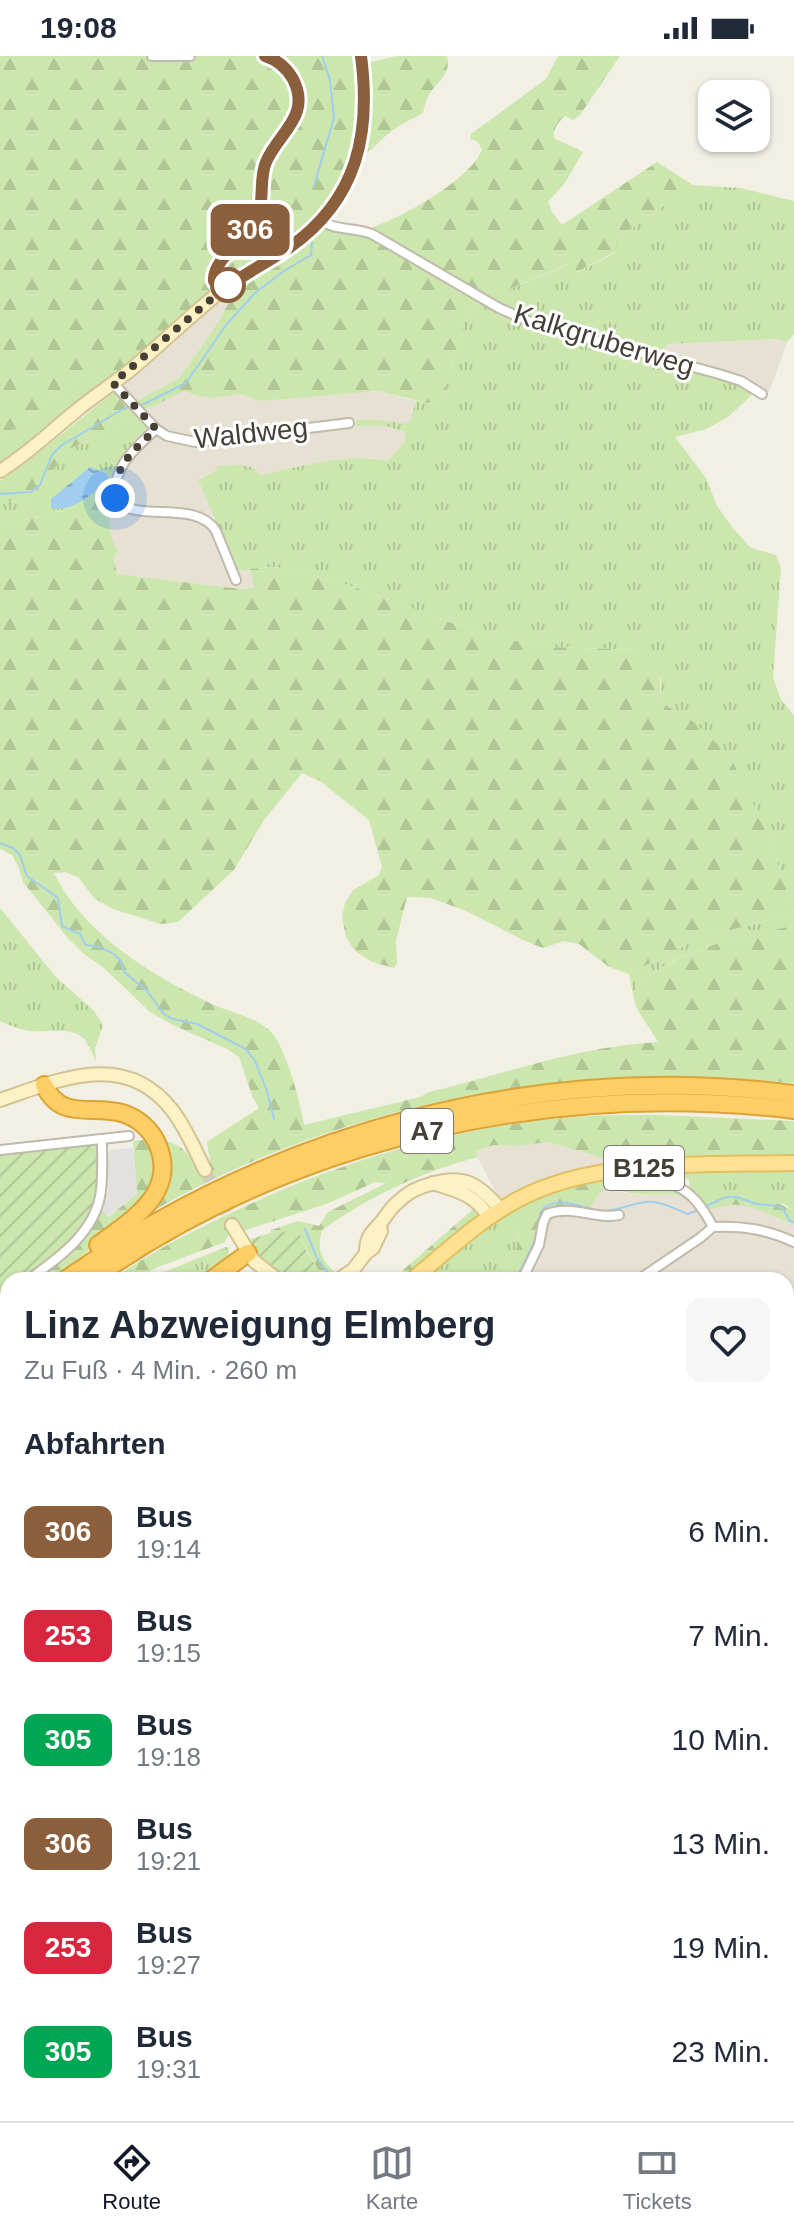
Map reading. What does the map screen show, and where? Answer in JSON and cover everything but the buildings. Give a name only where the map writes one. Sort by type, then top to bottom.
[{"type":"highway","points":[[44,1085],[52,1099],[69,1108],[114,1111],[135,1119],[147,1128],[155,1140],[162,1166],[158,1188],[147,1206],[78,1260],[69,1272]]},
{"type":"highway","name":"A7","points":[[76,1272],[156,1221],[225,1186],[300,1154],[397,1122],[482,1103],[572,1090],[673,1086],[741,1088],[794,1094]]},
{"type":"highway","name":"A7","points":[[104,1272],[167,1233],[247,1192],[336,1157],[441,1127],[580,1105],[710,1103],[794,1110]]},
{"type":"highway","points":[[222,1272],[248,1253]]},
{"type":"main road","name":"B125","points":[[422,1272],[495,1214],[529,1194],[555,1184],[598,1173],[636,1168],[794,1163]]},
{"type":"street","points":[[152,56],[190,56]]},
{"type":"street","points":[[222,290],[214,281],[215,271],[255,223],[262,201],[266,162],[291,125],[298,105],[296,85],[291,75],[284,66],[265,56]]},
{"type":"street","points":[[0,471],[113,383],[222,290],[290,247],[320,220],[354,167],[362,136],[365,104],[361,56]]},
{"type":"street","name":"Kalkgruberweg","points":[[320,220],[332,227],[351,227],[372,234],[499,308],[535,324],[719,374],[741,381],[762,394]]},
{"type":"street","points":[[113,383],[156,429],[131,453],[118,471],[114,489],[116,502],[127,508],[205,519],[216,531],[236,580]]},
{"type":"street","name":"Waldweg","points":[[156,429],[175,439],[195,442],[349,423]]},
{"type":"street","points":[[0,1100],[78,1075],[102,1073],[121,1076],[141,1083],[172,1109],[205,1170]]},
{"type":"street","points":[[0,1150],[129,1136]]},
{"type":"street","points":[[38,1272],[76,1242],[90,1221],[101,1190],[102,1139]]},
{"type":"street","points":[[636,1168],[636,1174],[646,1181],[683,1189],[702,1209],[713,1227]]},
{"type":"street","points":[[350,1272],[378,1240],[380,1224],[401,1198],[418,1188],[449,1179],[467,1182],[480,1188],[495,1214]]},
{"type":"street","points":[[526,1272],[539,1245],[547,1214],[562,1210],[605,1217],[619,1215]]},
{"type":"street","points":[[232,1225],[248,1253],[266,1272]]},
{"type":"street","points":[[650,1272],[713,1227],[756,1229],[794,1242]]},
{"type":"shaded area","points":[[234,294],[212,332],[179,378],[135,402],[123,390],[123,384],[207,311]]},
{"type":"shaded area","points":[[777,339],[787,342],[766,394],[657,355],[669,344]]},
{"type":"shaded area","points":[[184,391],[212,398],[240,394],[261,401],[379,391],[416,401],[410,425],[356,420],[198,438],[172,435],[143,411]]},
{"type":"shaded area","points":[[385,426],[406,432],[404,443],[388,461],[373,458],[336,460],[260,475],[217,470],[198,480],[215,516],[128,505],[119,498],[117,481],[132,455],[155,435],[192,446],[264,437],[281,439],[281,434]]},
{"type":"shaded area","points":[[111,497],[125,511],[188,519],[211,527],[236,571],[250,569],[254,588],[240,589],[117,574],[114,560],[117,550],[109,530]]},
{"type":"shaded area","points":[[548,1142],[617,1164],[501,1202],[474,1151],[494,1145]]},
{"type":"shaded area","points":[[133,1148],[137,1194],[107,1217],[98,1210],[108,1191],[106,1154],[110,1150]]},
{"type":"shaded area","points":[[600,1192],[684,1196],[697,1206],[708,1224],[691,1241],[644,1272],[528,1272],[552,1215],[625,1217],[623,1209],[600,1213],[589,1209]]},
{"type":"shaded area","points":[[720,1205],[749,1205],[794,1225],[794,1240],[762,1227],[717,1223],[707,1211]]},
{"type":"shaded area","points":[[724,1230],[758,1231],[794,1244],[794,1272],[654,1272],[702,1240]]},
{"type":"green space","points":[[0,56],[357,56],[360,106],[356,143],[341,183],[317,217],[262,258],[227,273],[211,287],[208,295],[110,380],[83,374],[0,439]]},
{"type":"green space","points":[[397,56],[447,56],[447,69],[430,93],[423,113],[400,125],[362,156],[366,63]]},
{"type":"green space","points":[[558,56],[620,56],[580,115],[573,120],[566,116],[555,128],[554,138],[583,152],[564,184],[548,202],[562,225],[657,162],[693,185],[616,239],[615,252],[575,273],[570,263],[468,307],[442,401],[427,403],[379,391],[261,401],[240,394],[212,398],[184,391],[143,411],[135,402],[179,378],[244,282],[288,255],[323,228],[338,232],[368,229],[427,201],[446,188],[475,161],[482,149],[477,141],[470,139],[471,134],[546,79]]},
{"type":"green space","points":[[693,185],[740,188],[794,201],[794,334],[787,342],[777,339],[669,344],[657,355],[550,325],[489,298],[571,263],[576,273],[615,253],[616,239]]},
{"type":"green space","points":[[483,301],[493,307],[732,380],[754,393],[728,417],[706,429],[675,437],[706,478],[717,506],[733,528],[751,548],[776,555],[781,568],[773,677],[781,700],[794,715],[794,912],[768,834],[660,702],[661,679],[642,650],[547,647],[482,634],[345,584],[302,572],[274,567],[236,571],[198,480],[217,470],[217,466],[252,467],[260,475],[340,459],[388,461],[404,443],[406,432],[385,426],[355,426],[356,420],[409,424],[416,401],[442,401],[468,307]]},
{"type":"green space","points":[[83,374],[110,380],[0,467],[0,439]]},
{"type":"green space","points":[[115,391],[138,415],[103,435],[69,449],[49,473],[40,491],[30,497],[0,503],[0,481]]},
{"type":"green space","points":[[138,415],[147,425],[147,430],[95,494],[70,508],[0,528],[0,503],[30,497],[40,491],[49,473],[69,449],[103,435]]},
{"type":"green space","points":[[113,475],[109,530],[117,550],[114,560],[117,574],[240,589],[254,588],[250,569],[275,567],[345,584],[482,634],[547,647],[642,650],[660,657],[660,702],[697,724],[731,758],[768,834],[794,912],[699,938],[629,974],[609,967],[579,944],[564,941],[543,948],[466,911],[431,898],[407,897],[396,941],[397,963],[394,968],[372,962],[355,951],[346,937],[342,917],[345,903],[353,890],[379,875],[382,867],[369,820],[320,781],[302,773],[264,820],[234,870],[178,922],[161,924],[113,909],[94,898],[79,878],[65,872],[54,873],[82,915],[122,951],[167,981],[212,1004],[251,1019],[272,1033],[288,1064],[304,1125],[571,1055],[658,1042],[636,1007],[633,994],[642,979],[674,961],[713,945],[794,925],[794,1083],[722,1078],[582,1081],[444,1101],[376,1118],[309,1139],[224,1174],[137,1220],[60,1272],[39,1272],[98,1210],[108,1217],[137,1194],[133,1141],[173,1143],[187,1154],[201,1172],[211,1167],[207,1142],[259,1108],[239,1057],[150,1012],[67,937],[23,882],[12,855],[0,849],[0,528],[81,503]]},
{"type":"green space","points":[[0,908],[55,976],[94,1011],[103,1025],[95,1049],[96,1062],[86,1041],[79,1035],[66,1031],[16,1028],[0,1021]]},
{"type":"green space","points":[[794,914],[794,925],[713,945],[673,961],[642,979],[633,994],[629,974],[699,938]]},
{"type":"green space","points":[[659,1115],[794,1121],[794,1158],[617,1164],[548,1142],[494,1145],[475,1151],[478,1157],[397,1186],[322,1230],[321,1253],[335,1272],[319,1272],[296,1230],[271,1233],[271,1230],[298,1221],[319,1226],[328,1212],[386,1183],[375,1182],[329,1203],[240,1232],[228,1226],[225,1242],[148,1272],[124,1272],[212,1222],[343,1167],[388,1152],[480,1130],[585,1116]]},
{"type":"green space","points":[[96,1144],[101,1175],[95,1206],[62,1249],[37,1272],[0,1272],[0,1153]]},
{"type":"green space","points":[[794,1167],[794,1211],[784,1204],[714,1193],[693,1193],[689,1179],[656,1176],[655,1179],[644,1175],[646,1172]]},
{"type":"green space","points":[[627,1173],[676,1191],[691,1201],[673,1194],[610,1190],[600,1192],[589,1209],[567,1207],[548,1211],[524,1272],[505,1272],[515,1254],[527,1203],[544,1192]]},
{"type":"green space","points":[[736,1192],[766,1199],[794,1211],[794,1225],[742,1205],[707,1211],[693,1193]]},
{"type":"green space","points":[[497,1194],[501,1202],[410,1272],[402,1272],[403,1270],[471,1211]]},
{"type":"green space","points":[[531,1198],[519,1231],[515,1254],[505,1272],[429,1272],[493,1221]]},
{"type":"green space","points":[[299,1232],[319,1272],[273,1272],[261,1263],[244,1241],[271,1233]]},
{"type":"green space","points":[[226,1247],[229,1248],[228,1272],[164,1272]]},
{"type":"water","points":[[90,467],[107,474],[109,478],[76,504],[51,508],[51,499]]},
{"type":"waterway","points":[[314,186],[334,118],[330,80],[322,56]]},
{"type":"waterway","points":[[140,406],[186,383],[226,325],[255,293],[311,255],[312,242]]},
{"type":"waterway","points":[[0,494],[31,492],[40,485],[52,455],[62,445],[130,407]]},
{"type":"waterway","points":[[0,843],[13,848],[20,855],[27,876],[58,898],[62,926],[80,934],[86,945],[101,947],[115,955],[121,961],[124,972],[147,991],[164,1014],[197,1024],[246,1049],[255,1061],[274,1119]]},
{"type":"waterway","points":[[706,1206],[726,1197],[737,1197],[756,1204],[778,1206],[794,1222]]},
{"type":"waterway","points":[[519,1272],[536,1238],[541,1212],[554,1203],[605,1211],[647,1202],[688,1214],[701,1209]]},
{"type":"waterway","points":[[305,1229],[316,1256],[327,1272]]},
{"type":"tunnel","points":[[205,1170],[232,1225]]},
{"type":"bus line","name":"306","points":[[265,56],[284,66],[291,75],[296,85],[298,105],[291,125],[266,162],[262,201],[255,223],[215,271],[214,281],[222,290],[305,235],[340,194],[354,167],[365,120],[361,56]]},
{"type":"route","points":[[115,498],[118,471],[139,444],[156,429],[113,383],[228,285]]}]
